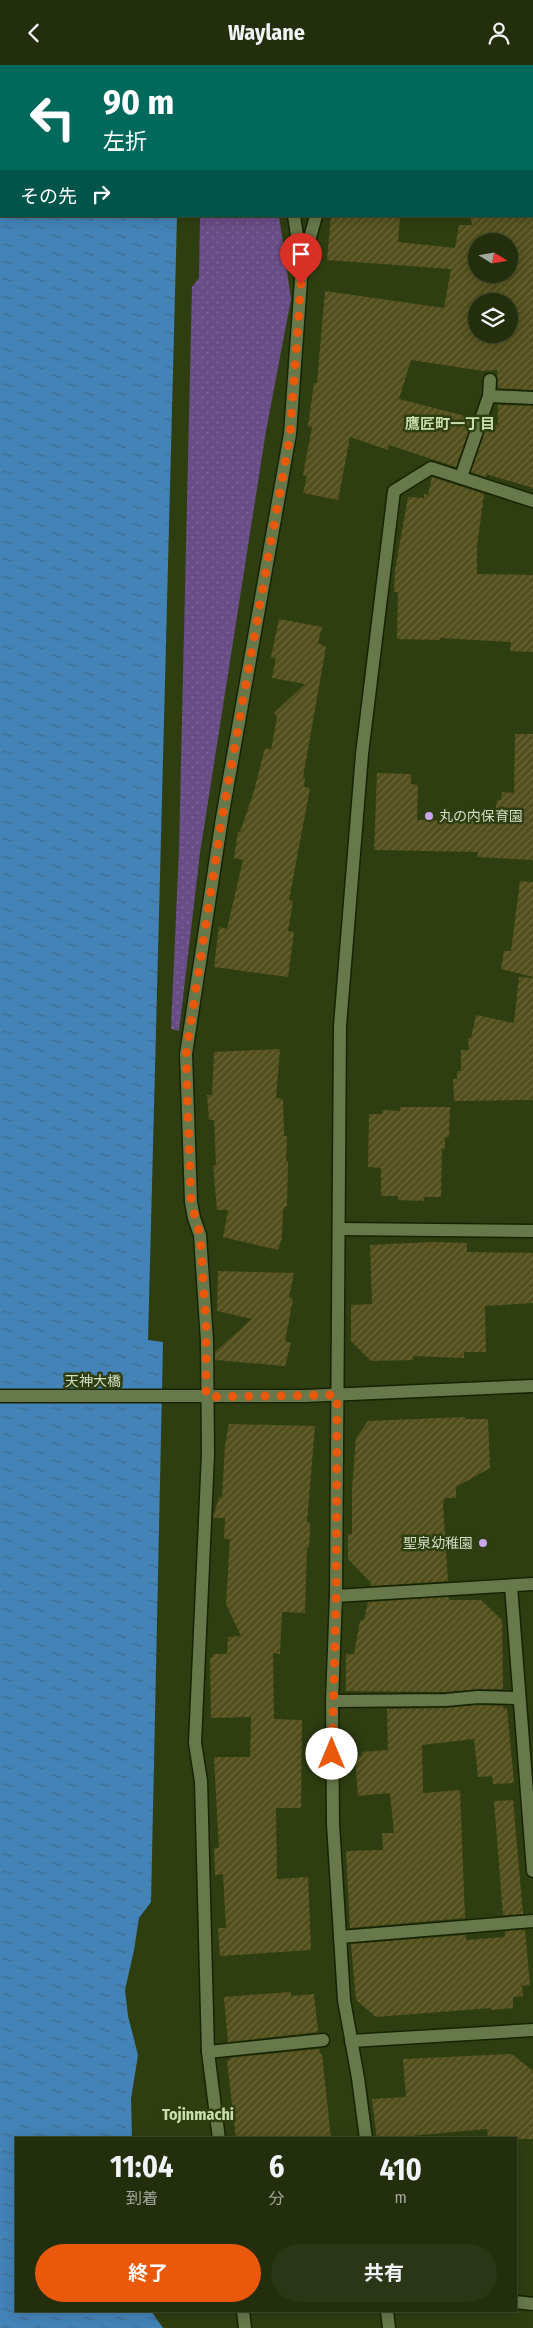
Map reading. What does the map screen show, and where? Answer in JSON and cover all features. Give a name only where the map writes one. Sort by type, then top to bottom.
[{"type":"street","points":[[294,217],[302,266]]},
{"type":"street","points":[[220,2137],[208,2052],[200,1781],[194,1743],[208,1454],[206,1331],[200,1235],[191,1202],[186,1054],[222,818],[290,435],[302,266],[316,217]]},
{"type":"street","points":[[461,477],[489,396],[490,381]]},
{"type":"street","points":[[489,396],[533,398]]},
{"type":"street","points":[[366,2137],[344,2000],[333,1824],[332,1701],[336,1595],[340,1025],[362,754],[394,491],[431,468],[533,501]]},
{"type":"street","points":[[340,1229],[533,1231]]},
{"type":"street","name":"天神大橋","points":[[0,1396],[206,1397],[337,1395],[533,1386]]},
{"type":"street","points":[[336,1595],[533,1584]]},
{"type":"street","points":[[511,1586],[533,1871]]},
{"type":"street","points":[[332,1701],[446,1700],[478,1697],[519,1698]]},
{"type":"street","points":[[340,1937],[533,1921]]},
{"type":"street","points":[[351,2041],[533,2030]]},
{"type":"street","points":[[208,2052],[323,2040]]},
{"type":"street","points":[[517,2302],[533,2304]]},
{"type":"street","points":[[243,2312],[245,2328]]},
{"type":"street","points":[[387,2312],[389,2328]]},
{"type":"shaded area","points":[[200,217],[279,217],[291,299],[266,431],[200,853],[179,1031],[171,1029],[179,849],[192,287],[199,278]]},
{"type":"water","points":[[0,217],[177,217],[148,1340],[163,1342],[151,1902],[139,1918],[125,1990],[128,2016],[138,2055],[131,2099],[132,2137],[15,2137],[15,2312],[152,2312],[163,2328],[0,2328]]},
{"type":"building","points":[[331,217],[400,217],[398,242],[455,248],[459,225],[472,225],[470,217],[533,217],[533,390],[498,388],[497,370],[483,371],[411,360],[399,399],[473,418],[456,467],[389,445],[388,450],[350,437],[338,500],[303,493],[307,476],[303,475],[312,427],[308,426],[314,383],[317,383],[325,291],[444,308],[451,269],[327,260]]},
{"type":"building","points":[[498,405],[533,406],[533,488],[486,474],[486,477],[471,472],[488,423],[498,425]]},
{"type":"building","points":[[432,477],[484,494],[477,547],[477,574],[533,575],[533,652],[510,651],[511,642],[440,638],[439,640],[397,639],[398,592],[394,592],[395,570],[408,497],[424,498],[424,494],[428,495]]},
{"type":"building","points":[[279,619],[322,627],[318,643],[326,647],[303,777],[305,778],[304,787],[310,788],[289,900],[293,901],[288,931],[294,932],[288,977],[214,967],[219,927],[227,929],[243,860],[234,858],[238,832],[240,832],[253,794],[265,748],[271,750],[277,717],[274,713],[305,684],[272,678],[276,658],[271,657]]},
{"type":"building","points":[[515,734],[533,734],[533,860],[477,857],[478,852],[374,850],[377,773],[411,774],[411,784],[418,785],[417,820],[494,821],[497,800],[501,800],[502,792],[514,793]]},
{"type":"building","points":[[520,881],[533,882],[533,977],[501,969],[504,951],[511,951]]},
{"type":"building","points":[[519,977],[533,978],[533,1100],[454,1101],[453,1079],[457,1079],[457,1071],[461,1071],[461,1050],[469,1050],[468,1038],[471,1038],[476,1015],[514,1023]]},
{"type":"building","points":[[280,1049],[276,1098],[283,1099],[284,1136],[287,1136],[286,1161],[288,1161],[287,1205],[283,1210],[282,1238],[278,1250],[223,1237],[228,1210],[217,1210],[213,1165],[216,1165],[214,1120],[209,1120],[207,1095],[212,1095],[214,1052]]},
{"type":"building","points":[[400,1107],[450,1107],[449,1137],[445,1137],[445,1149],[442,1149],[441,1197],[424,1197],[424,1201],[398,1200],[398,1196],[381,1196],[381,1168],[368,1167],[369,1114],[382,1114],[383,1110],[400,1111]]},
{"type":"building","points":[[433,1242],[467,1243],[467,1252],[533,1253],[533,1303],[485,1306],[486,1352],[464,1352],[464,1358],[413,1356],[413,1360],[371,1361],[351,1341],[351,1305],[372,1304],[370,1245]]},
{"type":"building","points":[[218,1271],[294,1273],[289,1297],[293,1299],[285,1341],[291,1343],[285,1366],[215,1360],[215,1352],[252,1319],[217,1311]]},
{"type":"building","points":[[465,1417],[465,1419],[488,1419],[490,1468],[456,1487],[456,1498],[445,1498],[443,1504],[448,1581],[371,1586],[371,1583],[348,1559],[348,1534],[352,1534],[352,1489],[356,1438],[368,1421]]},
{"type":"building","points":[[229,1424],[315,1426],[307,1522],[310,1523],[310,1532],[309,1548],[307,1548],[305,1613],[282,1612],[280,1654],[273,1653],[274,1719],[302,1720],[301,1808],[276,1808],[277,1879],[308,1877],[311,1950],[220,1956],[218,1928],[226,1928],[223,1874],[215,1875],[214,1848],[219,1848],[214,1757],[250,1757],[251,1717],[211,1718],[210,1657],[213,1657],[213,1654],[227,1654],[228,1637],[241,1636],[226,1604],[230,1539],[224,1539],[225,1518],[213,1518],[219,1497],[222,1497],[225,1445]]},
{"type":"building","points":[[449,1597],[449,1600],[481,1600],[502,1620],[503,1689],[446,1692],[346,1691],[346,1654],[354,1654],[360,1621],[364,1620],[368,1602]]},
{"type":"building","points":[[478,1705],[503,1706],[503,1708],[507,1709],[514,1783],[493,1784],[492,1776],[478,1777],[474,1739],[422,1745],[423,1793],[460,1790],[465,1918],[350,1928],[346,1851],[383,1850],[382,1833],[394,1833],[390,1793],[358,1796],[355,1756],[362,1756],[361,1752],[388,1750],[387,1709],[446,1708]]},
{"type":"building","points":[[513,1800],[523,1914],[503,1915],[494,1801]]},
{"type":"building","points":[[525,1930],[530,1985],[522,1986],[523,1996],[513,1997],[513,2008],[376,2017],[356,2000],[351,1944],[466,1935],[466,1940],[505,1937],[505,1931]]},
{"type":"building","points":[[291,1992],[291,1996],[314,1994],[318,2032],[228,2042],[224,1997]]},
{"type":"building","points":[[319,2049],[320,2054],[322,2054],[331,2137],[236,2137],[227,2061],[230,2060],[229,2058]]},
{"type":"building","points":[[512,2054],[533,2071],[533,2139],[488,2137],[487,2129],[399,2137],[377,2137],[372,2099],[406,2097],[403,2059]]},
{"type":"place","name":"丸の内保育園","points":[[429,816]]},
{"type":"place","name":"聖泉幼稚園","points":[[483,1543]]},
{"type":"district","name":"鷹匠町一丁目","points":[[450,424]]},
{"type":"district","name":"Tojinmachi","points":[[198,2114]]},
{"type":"route","points":[[301,284],[290,435],[222,818],[186,1054],[187,1134],[191,1202],[200,1235],[207,1341],[206,1397],[337,1395],[336,1595],[332,1754]]}]
